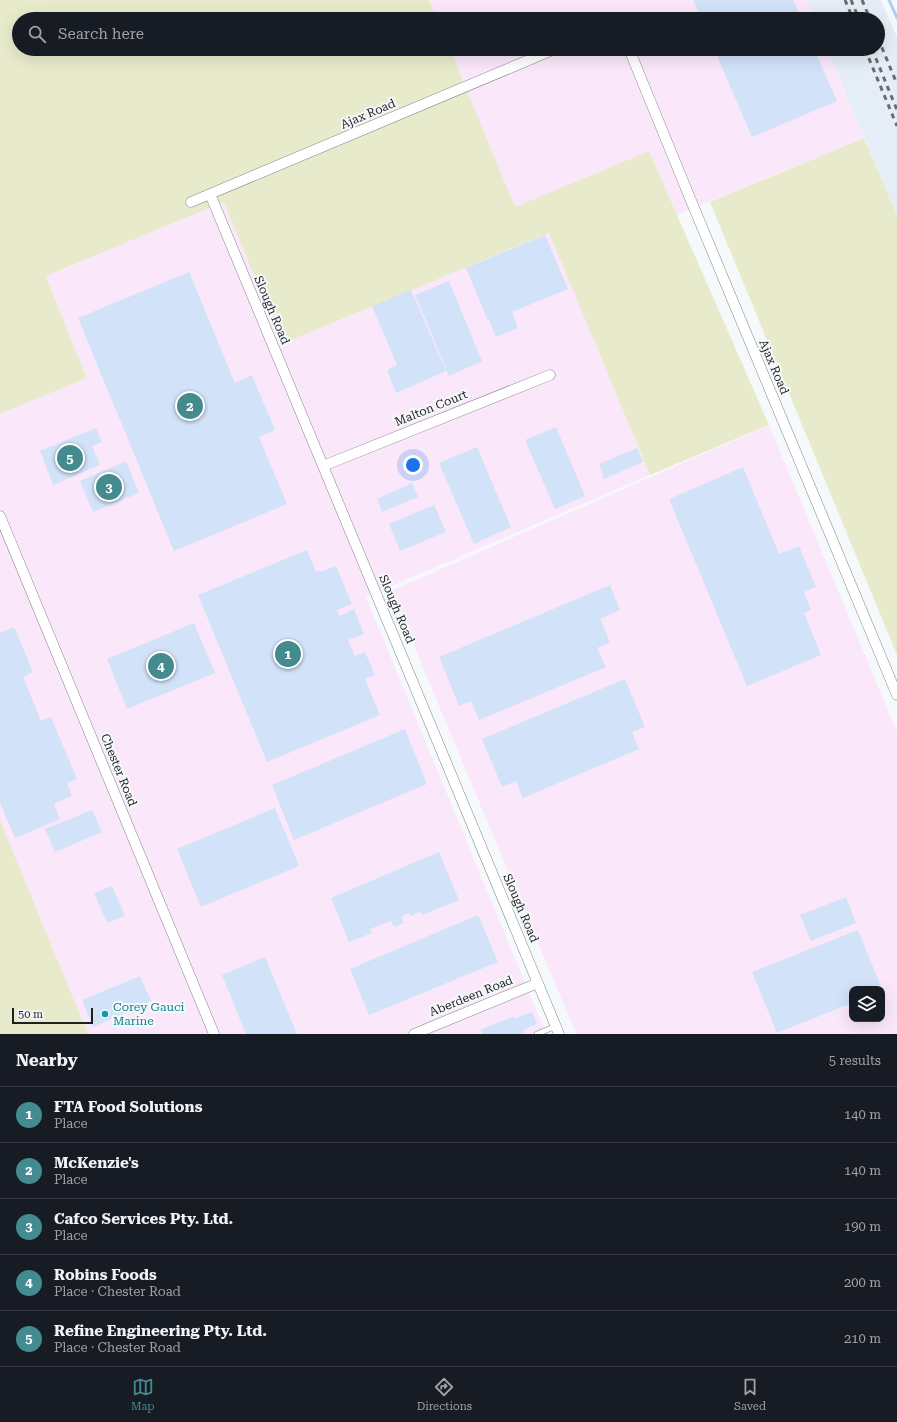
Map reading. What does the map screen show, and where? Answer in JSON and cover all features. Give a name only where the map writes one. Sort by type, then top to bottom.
[{"type":"street","name":"Ajax Road","points":[[191,202],[538,56]]},
{"type":"street","name":"Ajax Road","points":[[632,56],[897,695]]},
{"type":"street","name":"Slough Road","points":[[210,194],[558,1030]]},
{"type":"street","name":"Malton Court","points":[[323,466],[550,375]]},
{"type":"street","name":"Chester Road","points":[[0,516],[214,1034]]},
{"type":"street","name":"Aberdeen Road","points":[[414,1034],[538,983]]},
{"type":"lane","points":[[537,1034],[558,1030]]},
{"type":"shaded area","points":[[429,0],[807,0],[812,12],[434,12]]},
{"type":"shaded area","points":[[807,0],[881,0],[897,38],[897,215],[830,56],[885,56],[885,12],[812,12]]},
{"type":"shaded area","points":[[453,56],[830,56],[864,138],[677,215],[649,151],[515,208]]},
{"type":"shaded area","points":[[224,202],[282,344],[549,233],[650,475],[366,597],[546,1034],[88,1034],[0,820],[0,414],[87,378],[46,276]]},
{"type":"shaded area","points":[[769,425],[897,732],[897,1034],[576,1034],[391,591]]},
{"type":"green space","points":[[0,0],[429,0],[434,12],[12,12],[12,56],[453,56],[515,207],[649,151],[769,425],[650,475],[549,233],[282,344],[224,202],[46,276],[87,378],[0,414]]},
{"type":"green space","points":[[864,138],[897,215],[897,655],[710,202]]},
{"type":"green space","points":[[0,820],[88,1034],[0,1034]]},
{"type":"building","points":[[693,0],[793,0],[799,12],[699,12]]},
{"type":"building","points":[[717,56],[817,56],[837,101],[752,137]]},
{"type":"building","points":[[545,235],[568,289],[512,312],[518,328],[496,337],[466,268]]},
{"type":"building","points":[[189,272],[235,383],[252,375],[275,430],[259,437],[287,504],[174,551],[78,318]]},
{"type":"building","points":[[449,281],[482,361],[449,376],[415,295]]},
{"type":"building","points":[[411,290],[446,371],[396,393],[387,370],[397,365],[372,306]]},
{"type":"building","points":[[556,427],[585,496],[555,509],[525,440]]},
{"type":"building","points":[[96,428],[102,442],[92,446],[100,465],[53,485],[40,451]]},
{"type":"building","points":[[477,447],[511,527],[474,544],[439,463]]},
{"type":"building","points":[[637,448],[643,462],[604,479],[599,464]]},
{"type":"building","points":[[126,461],[139,493],[93,512],[80,481]]},
{"type":"building","points":[[743,467],[779,554],[799,546],[816,587],[804,592],[811,610],[804,613],[821,655],[747,686],[669,499]]},
{"type":"building","points":[[412,483],[418,497],[382,512],[377,499]]},
{"type":"building","points":[[434,505],[446,532],[400,551],[389,524]]},
{"type":"building","points":[[307,550],[316,572],[321,570],[321,572],[336,566],[352,604],[337,610],[340,616],[354,609],[364,634],[348,640],[355,656],[365,652],[375,675],[365,679],[380,715],[267,762],[198,595]]},
{"type":"building","points":[[610,585],[620,610],[600,619],[610,642],[597,648],[606,667],[479,720],[471,701],[459,706],[439,657]]},
{"type":"building","points":[[194,623],[215,673],[127,709],[107,659]]},
{"type":"building","points":[[14,627],[33,672],[23,677],[41,721],[51,717],[77,779],[67,783],[72,796],[54,804],[60,819],[15,838],[0,803],[0,633]]},
{"type":"building","points":[[625,679],[645,727],[632,732],[639,749],[523,798],[516,781],[502,787],[482,739]]},
{"type":"building","points":[[405,729],[427,784],[294,840],[272,785]]},
{"type":"building","points":[[275,808],[299,866],[201,907],[177,849]]},
{"type":"building","points":[[92,810],[102,832],[55,852],[45,829]]},
{"type":"building","points":[[439,852],[459,900],[422,915],[420,912],[411,916],[409,913],[401,917],[404,923],[394,927],[391,921],[370,929],[372,933],[349,942],[331,898]]},
{"type":"building","points":[[112,886],[125,916],[107,923],[94,893]]},
{"type":"building","points":[[846,897],[856,923],[811,941],[800,915]]},
{"type":"building","points":[[478,915],[498,962],[369,1015],[350,969]]},
{"type":"building","points":[[858,930],[881,986],[849,986],[849,1004],[777,1033],[752,972]]},
{"type":"building","points":[[265,957],[297,1034],[246,1034],[222,975]]},
{"type":"building","name":"Corey Gauci Marine","points":[[140,976],[151,1001],[93,1027],[82,1000]]},
{"type":"building","points":[[532,1012],[537,1024],[523,1030],[524,1032],[520,1034],[482,1034],[480,1030],[512,1017],[516,1018]]},
{"type":"waterway","points":[[889,0],[897,18]]},
{"type":"railway","points":[[845,0],[850,12]]},
{"type":"railway","points":[[851,0],[856,12]]},
{"type":"railway","points":[[862,0],[867,12]]},
{"type":"railway","points":[[885,55],[897,84]]},
{"type":"railway","points":[[868,56],[897,126]]},
{"type":"railway","points":[[875,56],[897,110]]},
{"type":"place","name":"McKenzie's","points":[[190,406]]},
{"type":"place","name":"Refine Engineering Pty. Ltd.","points":[[70,458]]},
{"type":"place","name":"Cafco Services Pty. Ltd.","points":[[109,487]]},
{"type":"place","name":"FTA Food Solutions","points":[[288,654]]},
{"type":"place","name":"Robins Foods","points":[[161,666]]},
{"type":"place","name":"Corey Gauci Marine","points":[[105,1014]]}]
